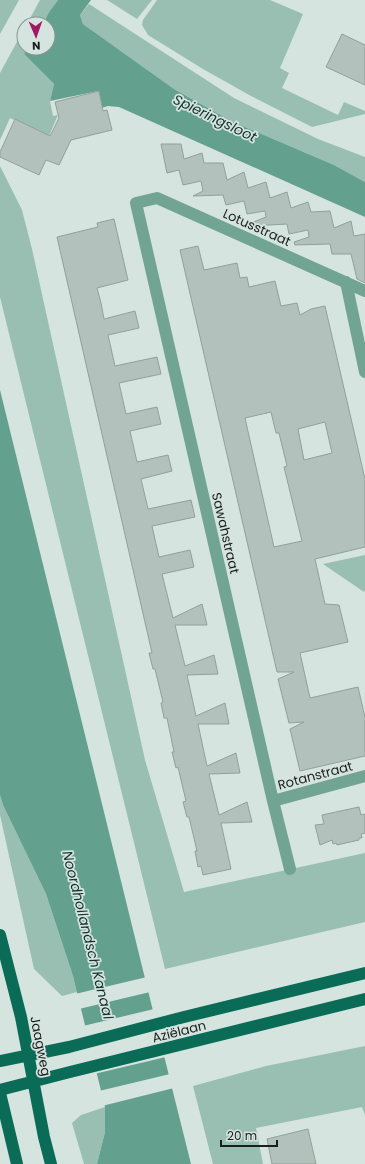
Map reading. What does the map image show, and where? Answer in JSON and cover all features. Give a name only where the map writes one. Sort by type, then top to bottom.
[{"type":"main road","name":"Jaagweg","points":[[0,935],[21,1017],[44,1137],[51,1164]]},
{"type":"main road","name":"Aziëlaan","points":[[0,1061],[69,1047],[184,1017],[365,973]]},
{"type":"main road","name":"Aziëlaan","points":[[0,1092],[33,1081],[361,1000]]},
{"type":"main road","points":[[0,1092],[17,1164]]},
{"type":"street","name":"Lotusstraat","points":[[136,203],[157,198],[365,291]]},
{"type":"street","name":"Sawahstraat","points":[[136,203],[273,801],[290,869]]},
{"type":"street","points":[[346,282],[365,372]]},
{"type":"street","name":"Rotanstraat","points":[[273,801],[365,776]]},
{"type":"shaded area","points":[[0,0],[19,0],[0,34]]},
{"type":"shaded area","points":[[40,0],[58,0],[47,16],[31,16]]},
{"type":"shaded area","points":[[107,0],[152,0],[137,19]]},
{"type":"shaded area","points":[[157,0],[270,0],[303,14],[280,68],[289,73],[282,88],[338,115],[344,102],[365,111],[365,114],[312,127],[251,96],[203,69],[148,35],[142,25],[143,20]]},
{"type":"shaded area","points":[[89,4],[234,98],[318,139],[365,157],[365,182],[334,165],[231,121],[174,89],[83,24],[80,15]]},
{"type":"shaded area","points":[[16,44],[16,56],[26,56],[54,84],[50,101],[53,116],[58,115],[49,136],[10,118],[0,140],[0,73]]},
{"type":"shaded area","points":[[0,166],[22,210],[32,249],[145,760],[184,892],[365,853],[365,922],[165,969],[0,297]]},
{"type":"shaded area","points":[[365,555],[364,592],[323,564]]},
{"type":"shaded area","points":[[0,795],[3,805],[46,894],[77,992],[62,996],[34,969],[0,815]]},
{"type":"shaded area","points":[[365,1046],[365,1115],[362,1107],[256,1128],[263,1164],[213,1164],[193,1086],[266,1066]]},
{"type":"shaded area","points":[[105,1107],[105,1132],[97,1164],[84,1164],[72,1123],[81,1115]]},
{"type":"water","name":"Spieringsloot","points":[[58,0],[91,0],[80,15],[83,24],[174,89],[231,121],[334,165],[365,182],[365,217],[119,107],[108,106],[101,108],[98,91],[50,101],[54,84],[26,56],[56,56],[56,16],[47,16]]},
{"type":"water","name":"Noordhollandsch Kanaal","points":[[0,390],[191,1164],[97,1164],[105,1132],[105,1107],[73,976],[46,894],[3,805],[0,795]]},
{"type":"pier","points":[[147,977],[150,992],[79,1009],[75,994]]},
{"type":"pier","points":[[154,1009],[166,1057],[94,1074],[83,1026]]},
{"type":"pier","points":[[170,1074],[174,1088],[102,1106],[99,1091]]},
{"type":"building","points":[[342,34],[365,45],[365,85],[326,67]]},
{"type":"building","points":[[99,91],[103,111],[107,110],[112,130],[71,140],[59,165],[46,160],[39,175],[0,157],[0,152],[15,119],[50,136],[59,118],[55,102]]},
{"type":"building","points":[[161,144],[181,144],[184,159],[202,153],[204,163],[223,163],[227,180],[244,172],[248,188],[266,182],[270,198],[287,192],[291,208],[308,202],[311,212],[330,211],[334,228],[351,221],[354,236],[365,234],[365,283],[357,279],[351,254],[332,254],[330,244],[295,245],[294,242],[309,237],[308,230],[289,234],[287,224],[252,226],[251,223],[266,217],[265,211],[247,214],[244,201],[226,205],[223,195],[193,196],[203,191],[201,181],[183,185],[179,170],[167,173]]},
{"type":"building","points":[[114,219],[128,280],[97,288],[104,319],[135,311],[139,328],[108,335],[115,366],[157,357],[161,374],[119,383],[126,414],[157,407],[161,424],[130,431],[137,462],[168,455],[172,471],[141,479],[148,509],[191,500],[195,517],[152,526],[159,557],[190,550],[194,567],[162,574],[173,618],[202,604],[207,625],[175,625],[185,666],[214,655],[218,674],[187,675],[196,716],[225,703],[229,724],[198,724],[207,766],[236,753],[240,773],[209,774],[219,815],[247,802],[252,822],[221,823],[231,869],[203,875],[201,866],[198,867],[195,851],[197,851],[189,817],[187,817],[183,802],[186,801],[178,767],[176,768],[172,752],[174,752],[167,718],[164,718],[161,703],[163,702],[155,669],[153,669],[149,653],[152,653],[57,237],[98,227],[97,223]]},
{"type":"building","points":[[198,246],[204,270],[237,263],[240,278],[247,277],[249,287],[275,281],[281,306],[297,303],[300,315],[311,309],[325,306],[365,479],[365,547],[315,559],[325,604],[339,605],[348,642],[300,653],[310,698],[358,687],[365,717],[365,756],[300,771],[290,729],[304,722],[289,723],[278,679],[294,672],[277,672],[180,250]],"holes":[[[271,412],[276,433],[279,433],[287,466],[284,467],[302,541],[274,547],[245,418]],[[325,422],[332,453],[304,460],[298,429]]]},
{"type":"building","points":[[359,807],[361,815],[365,814],[365,833],[361,834],[362,838],[337,845],[336,843],[333,844],[332,840],[320,845],[315,825],[324,824],[322,815]]},
{"type":"building","points":[[308,1129],[316,1164],[272,1164],[267,1139]]}]
